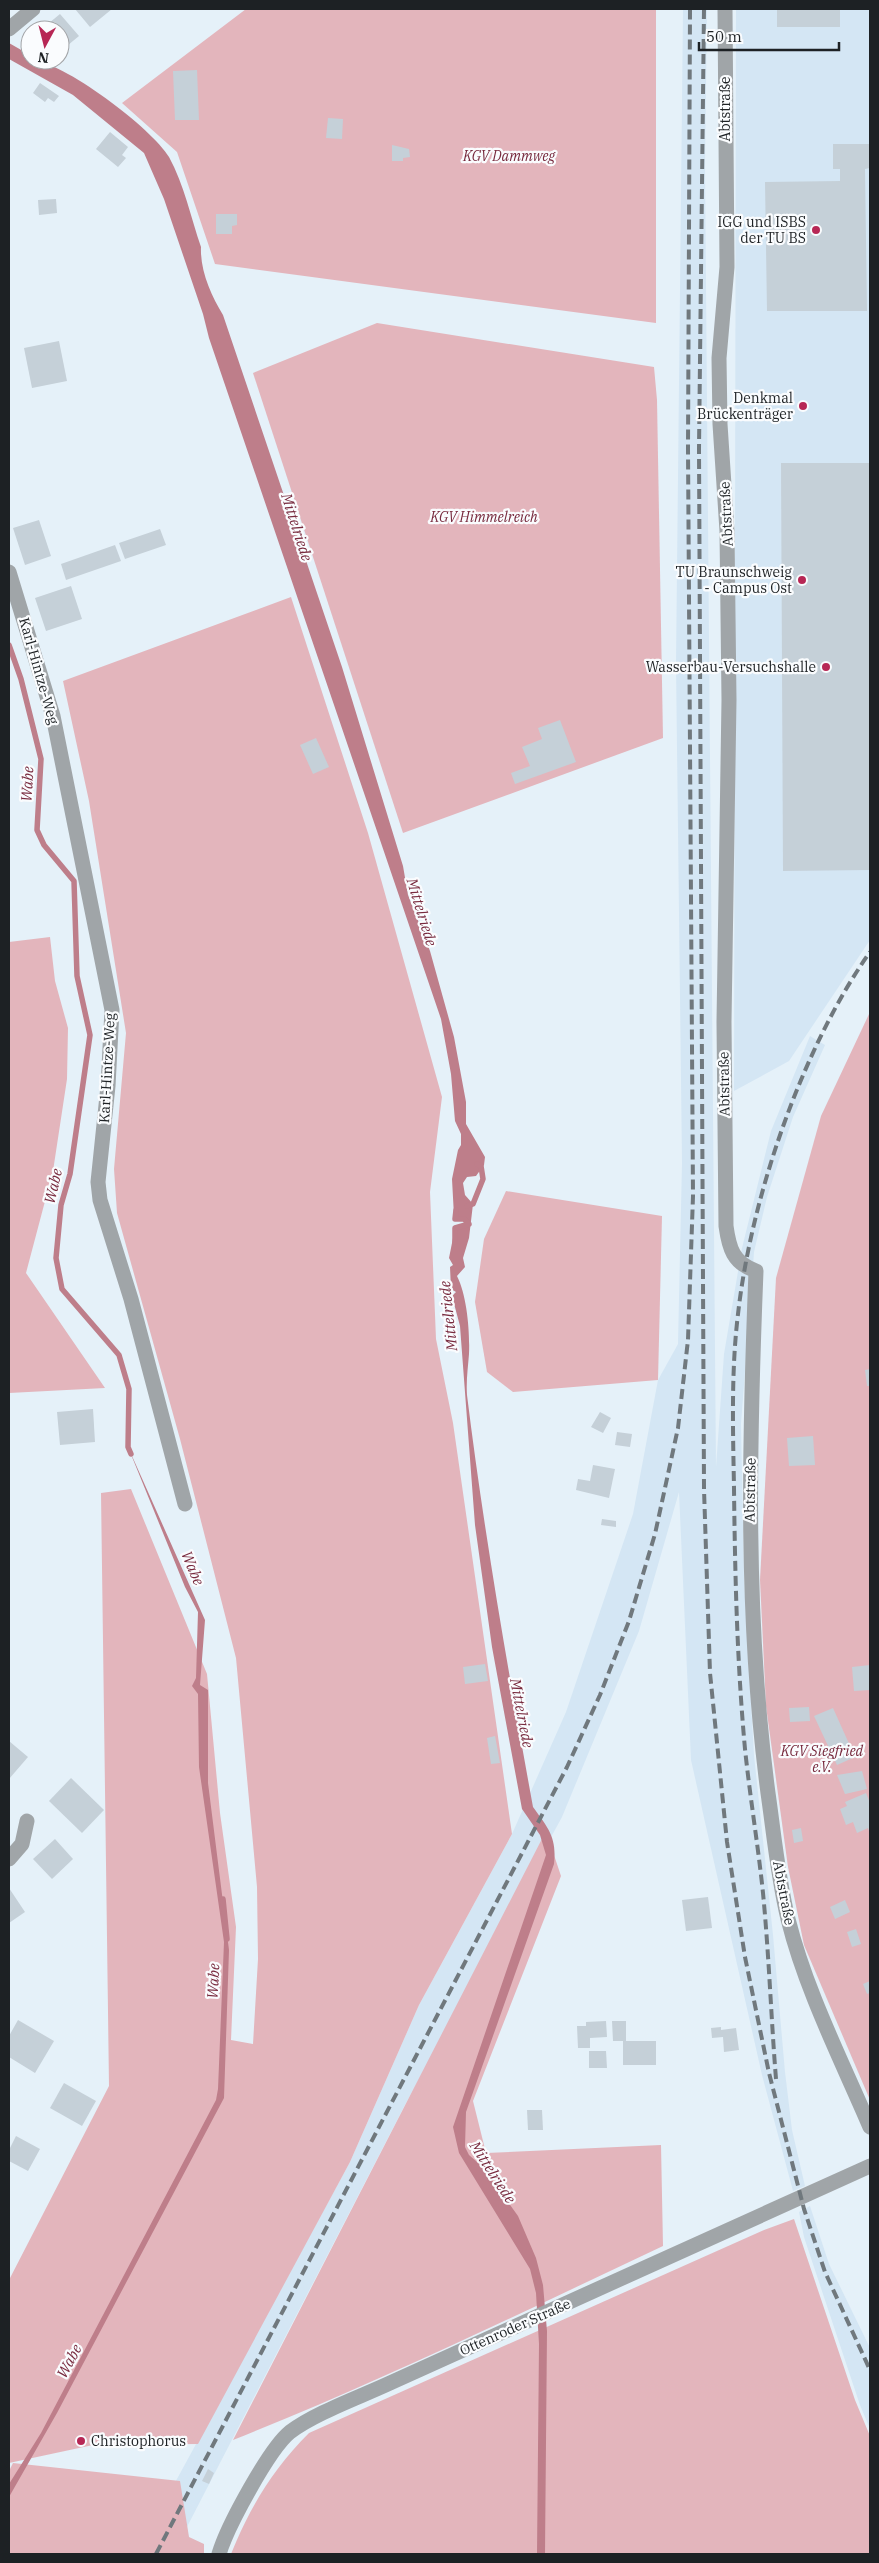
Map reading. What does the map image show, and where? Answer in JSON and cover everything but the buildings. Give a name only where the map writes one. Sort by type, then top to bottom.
[{"type":"street","points":[[9,29],[33,9]]},
{"type":"street","name":"Abtstraße","points":[[725,9],[726,267],[719,358],[720,424],[727,531],[729,700],[724,1022],[726,1226],[728,1244],[733,1253],[742,1266],[756,1271],[750,1451],[752,1622],[760,1733],[781,1889],[789,1922],[814,1998],[870,2127]]},
{"type":"street","name":"Karl-Hintze-Weg","points":[[9,572],[53,716],[112,1010],[108,1086],[98,1182],[100,1200],[131,1299],[185,1504]]},
{"type":"street","points":[[9,1859],[22,1844],[26,1821]]},
{"type":"street","name":"Ottenroder Straße","points":[[219,2554],[241,2505],[259,2474],[289,2433],[332,2410],[870,2166]]},
{"type":"shaded area","points":[[683,9],[707,9],[705,165],[716,1467],[724,1354],[742,1248],[771,1131],[810,1036],[825,1045],[793,1117],[767,1197],[754,1252],[741,1424],[744,1579],[754,1755],[785,2072],[792,2130],[805,2186],[793,2191],[762,2075],[691,1760],[679,1492],[639,1631],[562,1817],[406,2103],[173,2554],[136,2554],[350,2162],[419,2005],[512,1834],[566,1712],[633,1514],[658,1380],[678,1344],[682,1163],[676,664]]},
{"type":"shaded area","name":"TU Braunschweig - Campus Ost","points":[[736,9],[870,9],[870,940],[789,1061],[734,1091]]},
{"type":"shaded area","points":[[9,43],[20,49],[20,65],[9,59]]},
{"type":"shaded area","points":[[29,70],[61,70],[106,98],[160,145],[169,157],[183,190],[201,247],[202,265],[207,282],[223,315],[342,667],[403,866],[408,895],[430,951],[454,1037],[466,1102],[466,1124],[485,1157],[484,1165],[476,1176],[467,1177],[463,1183],[465,1195],[473,1204],[469,1238],[463,1258],[465,1267],[457,1276],[463,1293],[468,1324],[467,1395],[497,1601],[533,1807],[550,1833],[555,1855],[554,1864],[466,2112],[465,2147],[469,2155],[484,2168],[518,2216],[536,2258],[543,2285],[547,2331],[545,2554],[537,2554],[539,2344],[536,2293],[530,2269],[459,2153],[453,2127],[546,1855],[540,1835],[522,1809],[492,1647],[475,1525],[460,1326],[452,1296],[456,1292],[451,1289],[450,1267],[453,1265],[449,1258],[455,1228],[469,1224],[464,1219],[458,1220],[454,1216],[452,1179],[458,1150],[461,1145],[461,1134],[455,1121],[451,1074],[441,1019],[209,338],[203,314],[164,199],[144,153],[73,95]]},
{"type":"shaded area","points":[[128,1447],[205,1620],[200,1685],[208,1690],[208,1783],[229,1950],[224,2098],[57,2413],[9,2497],[9,2484],[41,2433],[216,2100],[218,2089],[224,1942],[199,1767],[198,1694],[192,1686],[196,1678],[198,1612],[185,1587]]},
{"type":"shaded area","points":[[810,2206],[829,2264],[870,2348],[870,2429],[860,2405],[804,2237],[799,2212]]},
{"type":"green space","name":"KGV Dammweg","points":[[246,9],[656,9],[656,323],[215,264],[177,152],[122,103]]},
{"type":"green space","name":"KGV Himmelreich","points":[[377,323],[654,367],[657,400],[663,738],[403,833],[253,373]]},
{"type":"green space","points":[[291,597],[368,833],[442,1097],[430,1192],[436,1339],[453,1423],[512,1834],[419,2005],[350,2162],[198,2444],[93,2445],[9,2463],[9,2280],[109,2086],[101,1493],[131,1489],[207,1674],[220,1813],[236,1927],[231,2040],[253,2044],[258,1959],[257,1887],[236,1658],[180,1439],[117,1213],[114,1169],[126,1033],[89,801],[63,681]]},
{"type":"green space","points":[[50,937],[55,981],[68,1028],[67,1079],[53,1171],[26,1273],[105,1388],[9,1393],[9,942]]},
{"type":"green space","name":"KGV Siegfried e.V.","points":[[870,1012],[870,2100],[804,1945],[788,1867],[766,1706],[760,1580],[776,1278],[821,1116]]},
{"type":"green space","points":[[506,1191],[662,1216],[658,1380],[513,1392],[487,1372],[475,1302],[484,1239]]},
{"type":"green space","points":[[546,1831],[561,1876],[473,2101],[486,2153],[661,2145],[663,2246],[396,2371],[233,2440]]},
{"type":"green space","points":[[794,2219],[855,2400],[870,2436],[870,2554],[231,2554],[246,2520],[264,2489],[284,2460],[309,2433],[764,2230]]},
{"type":"green space","points":[[13,2463],[180,2481],[189,2537],[204,2544],[204,2554],[9,2554],[9,2471]]},
{"type":"waterway","name":"Wabe","points":[[9,645],[21,679],[41,759],[37,830],[44,845],[74,881],[77,976],[90,1035],[70,1174],[61,1205],[56,1258],[62,1289],[119,1355],[129,1389],[128,1447],[131,1454]]},
{"type":"waterway","name":"Mittelriede","points":[[467,1206],[473,1204],[483,1179],[481,1166],[477,1164]]},
{"type":"waterway","name":"Mittelriede","points":[[455,1242],[455,1228],[469,1224],[464,1219],[455,1219],[456,1210]]},
{"type":"waterway","name":"Wabe","points":[[223,1899],[227,1939]]},
{"type":"railway","points":[[156,2554],[567,1767],[600,1695],[629,1621],[655,1534],[678,1428],[688,1340],[693,1196],[688,449],[690,9]]},
{"type":"railway","points":[[704,9],[699,449],[704,1489],[710,1673],[727,1842],[745,1957],[769,2073],[804,2209],[825,2272],[870,2370]]},
{"type":"railway","points":[[776,2079],[765,1916],[745,1749],[738,1651],[733,1423],[736,1336],[745,1269],[755,1222],[783,1126],[802,1078],[823,1033],[845,990],[870,952]]},
{"type":"place","name":"IGG und ISBS der TU BS","points":[[816,230]]},
{"type":"place","name":"Denkmal Brückenträger","points":[[803,406]]},
{"type":"place","name":"TU Braunschweig - Campus Ost","points":[[802,580]]},
{"type":"place","name":"Wasserbau-Versuchshalle","points":[[826,667]]},
{"type":"place","name":"Christophorus","points":[[81,2441]]}]
